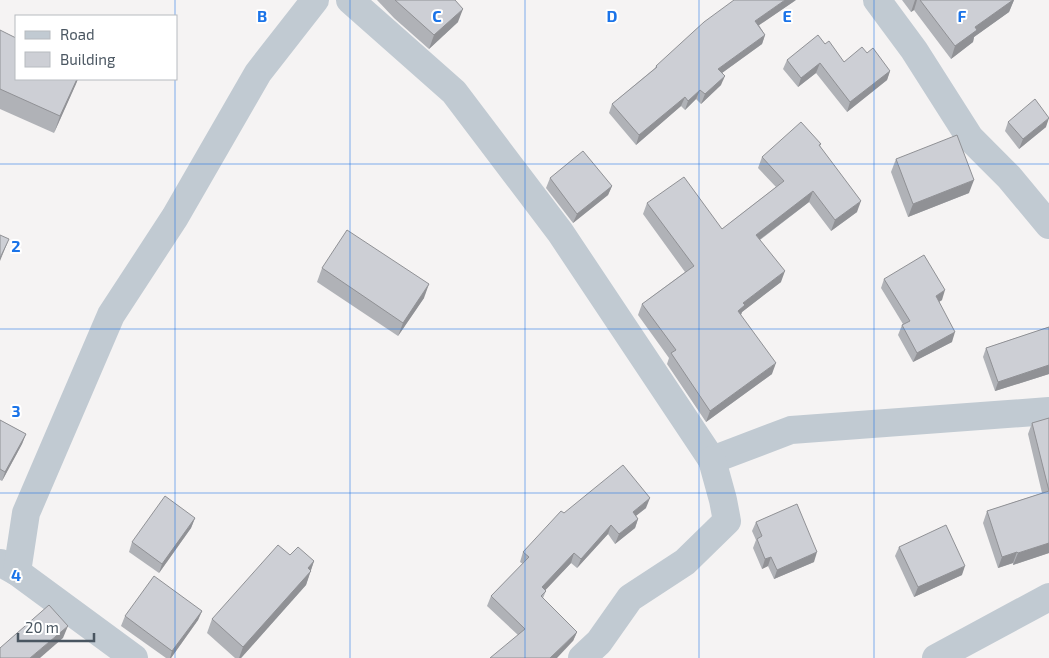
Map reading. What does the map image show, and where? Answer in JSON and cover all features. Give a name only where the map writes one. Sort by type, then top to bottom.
[{"type":"street","points":[[134,658],[9,567],[26,513],[111,315],[175,217],[258,73],[315,0]]},
{"type":"street","points":[[350,0],[454,92],[560,232],[712,460],[727,521],[685,562],[630,598],[599,642],[582,658]]},
{"type":"street","points":[[877,0],[914,50],[970,138],[1010,177],[1049,225]]},
{"type":"street","points":[[712,460],[791,430],[1049,411]]},
{"type":"street","points":[[936,658],[1049,597]]},
{"type":"building","points":[[395,0],[455,0],[463,9],[434,35]]},
{"type":"building","points":[[734,0],[785,0],[755,21],[765,35],[718,69],[725,76],[705,94],[700,90],[688,101],[685,97],[639,135],[612,104],[657,67],[704,22]]},
{"type":"building","points":[[920,0],[1013,0],[975,27],[977,30],[955,46]]},
{"type":"building","points":[[0,30],[15,38],[15,80],[77,80],[60,116],[0,89]]},
{"type":"building","points":[[818,35],[825,44],[829,41],[844,62],[862,47],[867,53],[873,48],[890,71],[850,102],[820,63],[801,78],[787,60]]},
{"type":"building","points":[[1035,99],[1049,118],[1023,139],[1008,122]]},
{"type":"building","points":[[801,122],[821,144],[819,145],[861,201],[835,220],[813,191],[756,235],[785,271],[743,303],[745,305],[738,311],[776,363],[710,411],[671,353],[676,350],[642,304],[694,266],[647,203],[684,177],[722,229],[784,181],[762,157]]},
{"type":"building","points":[[957,135],[974,180],[913,204],[896,159]]},
{"type":"building","points":[[583,151],[612,186],[577,214],[550,178]]},
{"type":"building","points":[[347,230],[429,284],[403,323],[322,268]]},
{"type":"building","points":[[0,235],[9,239],[0,258]]},
{"type":"building","points":[[924,255],[945,290],[936,296],[955,332],[917,353],[902,325],[910,321],[884,279]]},
{"type":"building","points":[[1049,327],[1049,365],[998,382],[986,348]]},
{"type":"building","points":[[1049,418],[1049,491],[1032,423]]},
{"type":"building","points":[[0,420],[26,434],[5,472],[0,469]]},
{"type":"building","points":[[623,465],[650,498],[633,512],[638,519],[619,534],[611,525],[581,559],[574,553],[542,587],[546,591],[541,596],[577,632],[550,658],[490,658],[525,629],[491,596],[529,557],[523,552],[561,511],[564,513]]},
{"type":"building","points":[[1049,491],[1049,543],[1002,557],[987,511]]},
{"type":"building","points":[[165,496],[195,518],[162,564],[132,542]]},
{"type":"building","points":[[797,504],[817,552],[777,570],[771,557],[765,559],[757,539],[762,536],[756,522]]},
{"type":"building","points":[[946,525],[965,566],[918,587],[899,547]]},
{"type":"building","points":[[278,545],[290,555],[298,547],[314,561],[308,568],[311,571],[243,647],[212,619]]},
{"type":"building","points":[[154,576],[202,611],[172,651],[125,616]]},
{"type":"building","points":[[49,605],[68,626],[30,658],[0,658],[0,648]]}]
